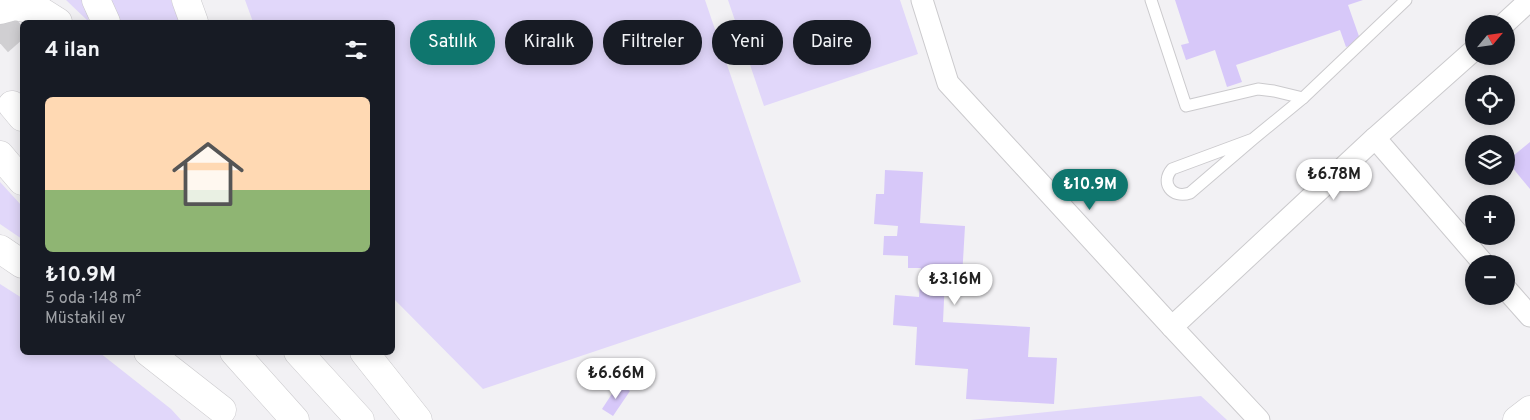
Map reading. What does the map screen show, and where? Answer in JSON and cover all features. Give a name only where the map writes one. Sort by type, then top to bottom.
[{"type":"main road","points":[[96,0],[105,20]]},
{"type":"main road","points":[[186,0],[193,20]]},
{"type":"main road","points":[[0,10],[16,6],[40,11]]},
{"type":"main road","points":[[0,155],[20,179]]},
{"type":"main road","points":[[0,249],[20,263]]},
{"type":"main road","points":[[152,355],[226,417]]},
{"type":"main road","points":[[174,355],[226,417]]},
{"type":"main road","points":[[237,355],[295,420]]},
{"type":"main road","points":[[301,355],[360,420]]},
{"type":"main road","points":[[366,355],[418,420]]},
{"type":"main road","points":[[1517,420],[1530,410]]},
{"type":"street","points":[[922,0],[948,83],[1259,420]]},
{"type":"street","points":[[1514,15],[1530,0]]},
{"type":"street","points":[[1172,327],[1375,138],[1465,58]]},
{"type":"street","points":[[1375,138],[1476,255]]},
{"type":"street","points":[[1515,299],[1530,316]]},
{"type":"lane","points":[[1152,0],[1186,106],[1258,89],[1303,98]]},
{"type":"lane","points":[[1253,139],[1172,169],[1168,174],[1168,186],[1177,194],[1184,195],[1190,193],[1303,98],[1406,0]]},
{"type":"shaded area","points":[[66,0],[85,0],[89,20]]},
{"type":"shaded area","points":[[111,0],[171,0],[178,20],[119,20]]},
{"type":"shaded area","points":[[245,0],[705,0],[712,21],[712,65],[727,65],[801,282],[483,389],[395,300],[395,20],[252,20]]},
{"type":"shaded area","points":[[728,0],[900,0],[918,54],[764,106],[750,65],[783,65],[783,20],[735,20]]},
{"type":"shaded area","points":[[0,182],[20,204],[20,238],[0,224]]},
{"type":"shaded area","points":[[0,284],[20,297],[20,355],[103,355],[171,409],[181,420],[0,420]]},
{"type":"shaded area","points":[[1201,396],[1227,420],[971,420]]},
{"type":"building","points":[[1175,0],[1363,0],[1348,5],[1361,42],[1346,47],[1340,30],[1236,65],[1242,82],[1227,87],[1215,50],[1186,60],[1181,45],[1189,43]]},
{"type":"building","points":[[1530,142],[1530,189],[1515,171],[1515,154]]},
{"type":"building","points":[[885,170],[923,172],[920,223],[965,226],[962,278],[945,278],[943,322],[1030,327],[1028,357],[1057,358],[1054,404],[966,399],[968,369],[915,365],[917,327],[893,325],[895,295],[919,297],[921,268],[908,268],[908,256],[883,255],[884,236],[897,236],[898,226],[874,224],[876,194],[884,194]]},
{"type":"building","points":[[619,383],[630,391],[613,416],[602,409]]},
{"type":"tunnel","points":[[0,22],[20,45]]}]
